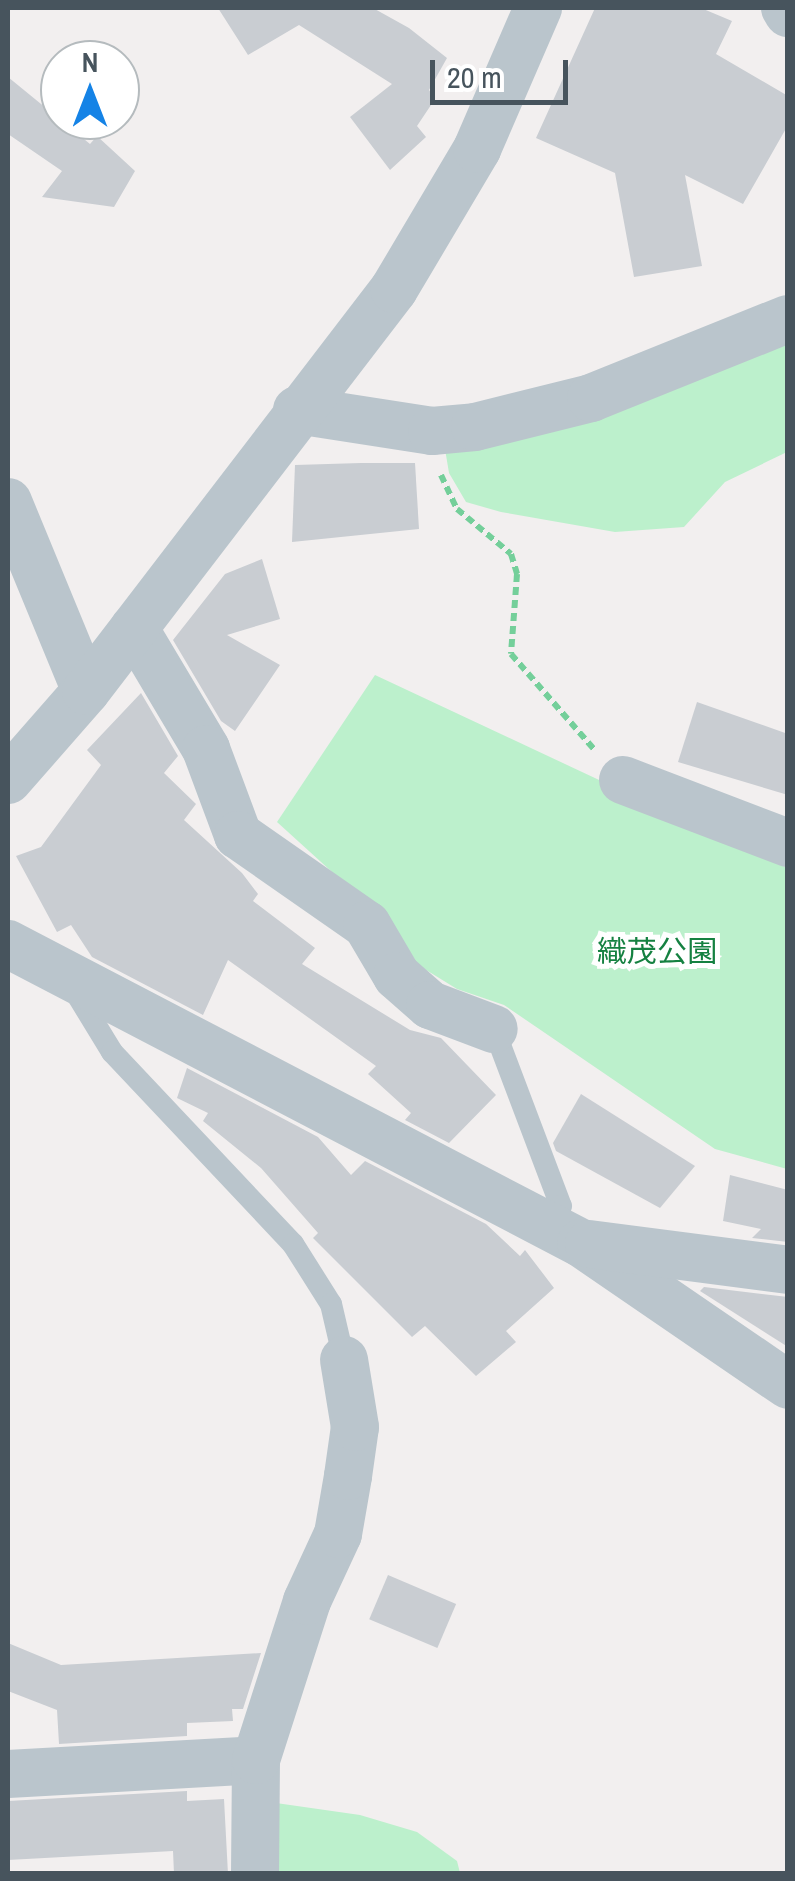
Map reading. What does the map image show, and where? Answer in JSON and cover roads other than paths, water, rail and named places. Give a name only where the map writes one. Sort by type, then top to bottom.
[{"type":"street","points":[[8,780],[86,692],[297,410],[394,289],[477,148],[538,8]]},
{"type":"street","points":[[297,410],[432,431],[591,398],[788,319]]},
{"type":"street","points":[[8,502],[86,692]]},
{"type":"street","points":[[134,628],[206,749],[238,836],[367,925],[397,976],[430,1006],[494,1029]]},
{"type":"street","points":[[623,780],[788,844]]},
{"type":"street","points":[[8,944],[566,1236],[788,1385]]},
{"type":"street","points":[[566,1236],[788,1270]]},
{"type":"street","points":[[256,1874],[256,1760],[307,1601],[338,1534],[355,1427],[344,1360]]},
{"type":"street","points":[[8,1774],[256,1760]]},
{"type":"lane","points":[[66,976],[112,1052],[293,1244],[331,1304],[344,1360]]},
{"type":"lane","points":[[494,1029],[561,1206],[566,1236]]},
{"type":"park label","name":"織茂公園","points":[[657,951]]}]
